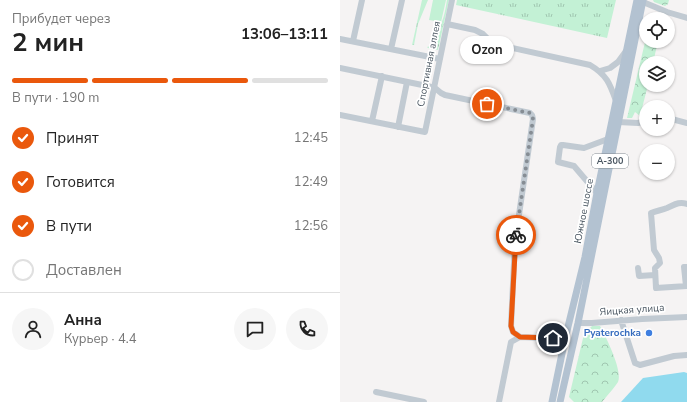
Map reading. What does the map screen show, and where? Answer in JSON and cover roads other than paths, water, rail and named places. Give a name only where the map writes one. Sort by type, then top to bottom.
[{"type":"main road","name":"Южное шоссе","points":[[552,402],[565,339],[585,257],[627,50],[641,1]]},
{"type":"main road","name":"Южное шоссе","points":[[560,402],[578,323],[641,1]]},
{"type":"street","points":[[353,41],[362,0]]},
{"type":"street","points":[[391,49],[402,0]]},
{"type":"street","name":"Спортивная аллея","points":[[398,127],[425,132],[452,0]]},
{"type":"street","points":[[641,1],[687,18]]},
{"type":"street","points":[[447,24],[475,30],[483,34],[490,41],[499,45],[590,65],[600,71],[609,83],[616,101]]},
{"type":"street","points":[[340,38],[440,59]]},
{"type":"street","points":[[600,71],[610,68],[618,62],[627,50]]},
{"type":"street","points":[[340,68],[435,88],[445,95],[530,113],[532,115],[533,119],[515,242],[511,326],[513,332],[520,337]]},
{"type":"street","points":[[372,122],[382,76]]},
{"type":"street","points":[[340,115],[398,127],[407,82]]},
{"type":"street","points":[[675,120],[687,123]]},
{"type":"street","points":[[618,122],[639,123]]},
{"type":"street","points":[[597,193],[574,166],[558,162],[560,147],[563,145],[584,148],[608,139]]},
{"type":"street","points":[[687,204],[683,202],[676,203],[667,208],[651,213],[654,250],[660,263],[655,268],[656,288],[686,286],[684,267],[687,267]]},
{"type":"street","points":[[638,268],[639,276],[655,275]]},
{"type":"street","name":"Яицкая улица","points":[[578,323],[687,317]]},
{"type":"street","points":[[621,320],[636,363],[640,365],[674,356],[687,355]]},
{"type":"street","points":[[500,402],[511,342],[520,337],[565,339]]},
{"type":"street","points":[[376,392],[424,402]]},
{"type":"water","points":[[684,372],[687,373],[687,402],[621,402],[643,378]]},
{"type":"place","name":"Ozon","points":[[487,104]]},
{"type":"place","name":"Pyaterochka","points":[[649,333]]}]
